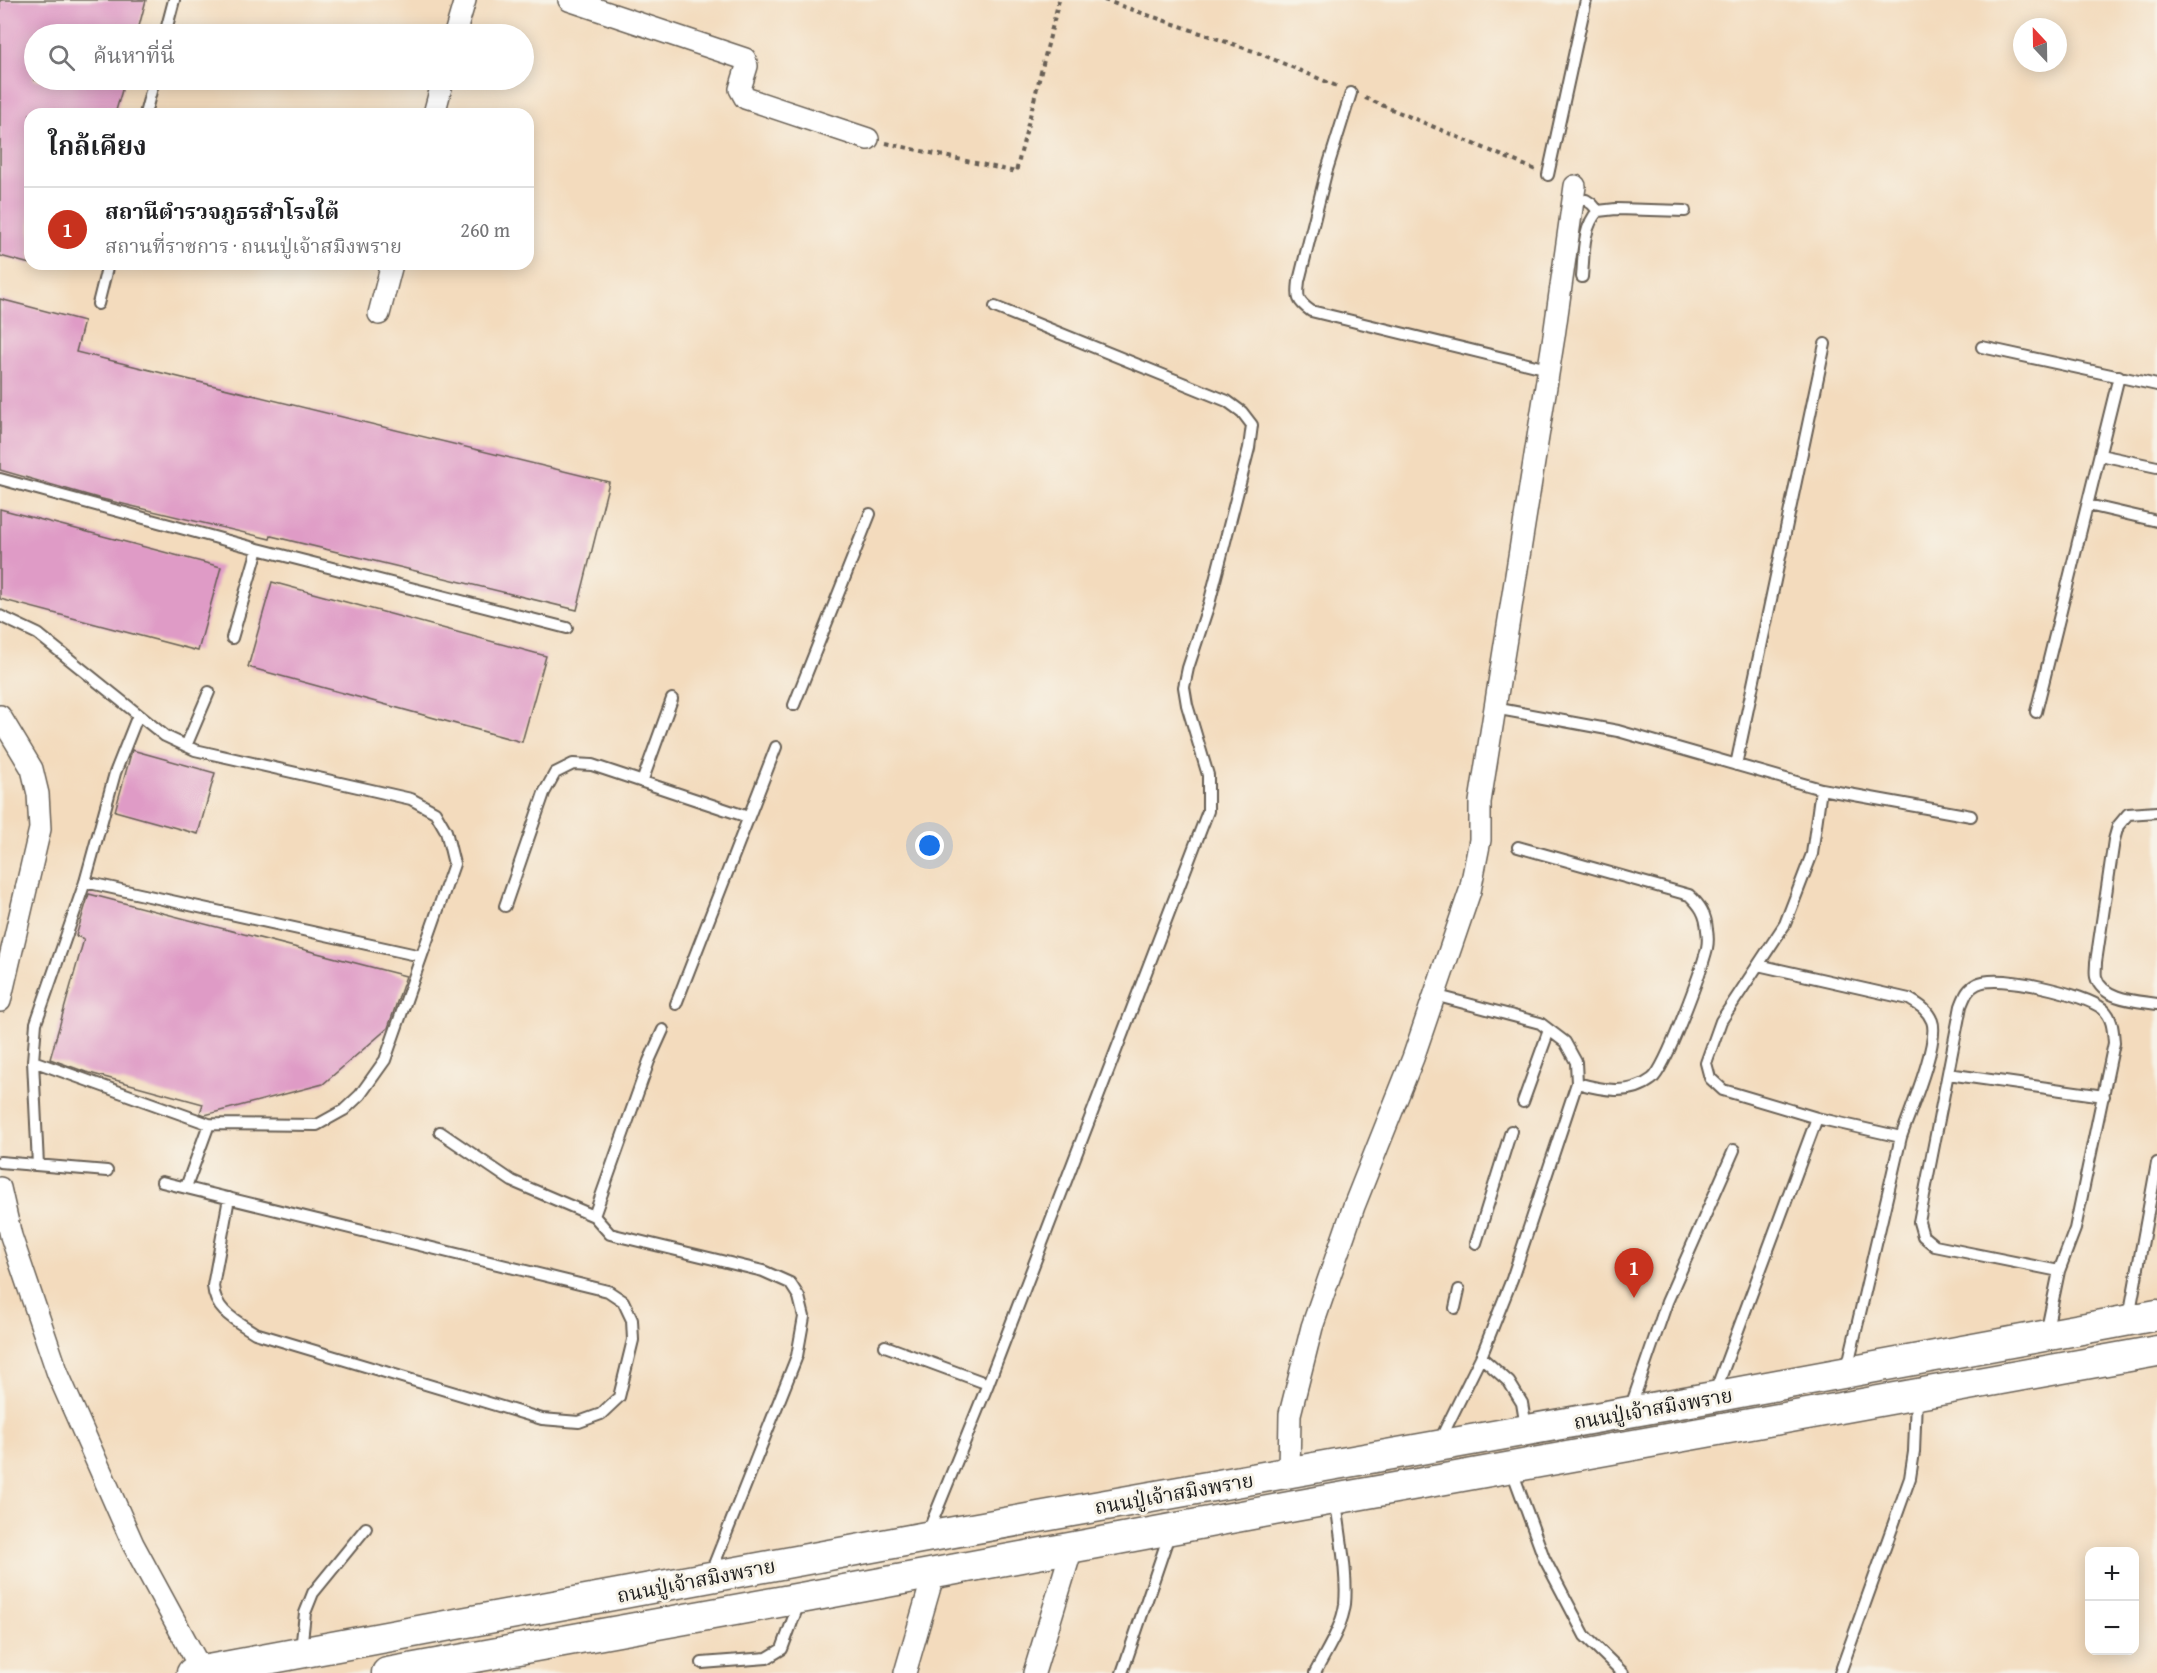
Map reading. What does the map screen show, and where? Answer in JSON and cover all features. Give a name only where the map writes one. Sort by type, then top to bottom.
[{"type":"main road","name":"ถนนปู่เจ้าสมิงพราย","points":[[199,1672],[926,1537],[2157,1316]]},
{"type":"main road","name":"ถนนปู่เจ้าสมิงพราย","points":[[387,1673],[503,1657],[801,1598],[1295,1506],[2157,1351]]},
{"type":"main road","points":[[1634,1411],[1646,1442]]},
{"type":"main road","points":[[1289,1473],[1295,1506]]},
{"type":"street","points":[[458,24],[465,0]]},
{"type":"street","points":[[569,0],[746,59],[747,66],[740,89],[745,98],[868,139]]},
{"type":"street","points":[[436,108],[440,90]]},
{"type":"street","points":[[1289,1473],[1290,1414],[1312,1327],[1354,1206],[1413,1058],[1470,891],[1480,840],[1480,802],[1494,708],[1578,196]]},
{"type":"street","points":[[379,314],[390,270]]},
{"type":"street","points":[[0,716],[32,769],[38,794],[40,828],[0,1001]]},
{"type":"street","points":[[1,1198],[11,1236],[58,1374],[133,1544],[199,1672]]},
{"type":"street","points":[[1034,1673],[1072,1548]]},
{"type":"street","points":[[904,1673],[934,1573]]},
{"type":"lane","points":[[168,24],[174,0]]},
{"type":"lane","points":[[1548,175],[1586,0]]},
{"type":"lane","points":[[147,108],[151,90]]},
{"type":"lane","points":[[1351,93],[1326,173],[1299,281],[1298,296],[1302,304],[1311,311],[1548,369]]},
{"type":"lane","points":[[1578,196],[1592,204],[1598,211]]},
{"type":"lane","points":[[1582,277],[1587,230],[1591,218],[1598,211],[1616,209],[1685,211]]},
{"type":"lane","points":[[98,304],[106,270]]},
{"type":"lane","points":[[926,1537],[988,1384],[1208,811],[1208,775],[1187,705],[1184,687],[1215,582],[1249,448],[1252,425],[1242,412],[1227,401],[995,307]]},
{"type":"lane","points":[[1736,765],[1825,344]]},
{"type":"lane","points":[[1982,347],[2157,385]]},
{"type":"lane","points":[[2037,712],[2119,376]]},
{"type":"lane","points":[[2100,455],[2157,467]]},
{"type":"lane","points":[[0,479],[258,549],[567,628]]},
{"type":"lane","points":[[2088,505],[2157,521]]},
{"type":"lane","points":[[794,705],[870,514]]},
{"type":"lane","points":[[232,638],[258,549]]},
{"type":"lane","points":[[0,616],[38,634],[165,736],[186,746],[195,750],[411,799],[435,812],[446,831],[454,864],[385,1060],[360,1095],[344,1110],[317,1125],[208,1124],[33,1060]]},
{"type":"lane","points":[[186,746],[209,692]]},
{"type":"lane","points":[[642,782],[672,699]]},
{"type":"lane","points":[[1494,708],[1617,731],[1821,789],[1971,816]]},
{"type":"lane","points":[[38,1165],[33,1060],[36,1023],[85,882],[115,773],[138,715]]},
{"type":"lane","points":[[676,1004],[776,747]]},
{"type":"lane","points":[[505,906],[544,793],[555,773],[573,764],[592,765],[748,817]]},
{"type":"lane","points":[[1821,789],[1812,854],[1785,924],[1721,1021],[1706,1063],[1710,1078],[1722,1090],[1817,1118],[1901,1137]]},
{"type":"lane","points":[[2157,812],[2128,814],[2118,825],[2096,962],[2096,978],[2104,990],[2123,998],[2157,1004]]},
{"type":"lane","points":[[1518,847],[1689,895],[1702,906],[1707,928],[1707,947],[1672,1045],[1654,1078],[1630,1090],[1598,1088],[1577,1083]]},
{"type":"lane","points":[[85,882],[421,956]]},
{"type":"lane","points":[[1758,965],[1909,999],[1924,1008],[1933,1023],[1933,1045],[1901,1137],[1847,1373]]},
{"type":"lane","points":[[2045,1336],[2059,1270],[2076,1228],[2114,1044],[2113,1025],[2103,1009],[2064,992],[1996,980],[1979,982],[1968,990],[1961,1006],[1919,1222],[1923,1236],[1935,1246],[2059,1270]]},
{"type":"lane","points":[[1434,995],[1540,1023],[1565,1042],[1576,1062],[1577,1083],[1512,1279],[1481,1357],[1438,1445]]},
{"type":"lane","points":[[594,1216],[649,1061],[663,1030]]},
{"type":"lane","points":[[1523,1102],[1549,1030]]},
{"type":"lane","points":[[1948,1074],[2104,1096]]},
{"type":"lane","points":[[1713,1397],[1817,1118]]},
{"type":"lane","points":[[186,1187],[208,1124]]},
{"type":"lane","points":[[1476,1244],[1511,1131]]},
{"type":"lane","points":[[440,1132],[512,1181],[594,1216],[610,1234],[763,1271],[790,1283],[799,1297],[804,1317],[797,1356],[708,1578]]},
{"type":"lane","points":[[1634,1411],[1667,1302],[1734,1150]]},
{"type":"lane","points":[[0,1162],[106,1171]]},
{"type":"lane","points":[[2128,1321],[2157,1163]]},
{"type":"lane","points":[[162,1182],[186,1187],[608,1292],[622,1301],[632,1320],[633,1340],[618,1397],[601,1414],[579,1422],[542,1419],[255,1333],[226,1314],[214,1298],[213,1286],[230,1198]]},
{"type":"lane","points":[[1455,1308],[1460,1290]]},
{"type":"lane","points":[[885,1346],[988,1384]]},
{"type":"lane","points":[[1481,1357],[1509,1382],[1522,1403],[1526,1429]]},
{"type":"lane","points":[[1840,1673],[1910,1478],[1914,1452],[1916,1394]]},
{"type":"lane","points":[[1511,1467],[1544,1558],[1585,1636],[1623,1673]]},
{"type":"lane","points":[[1315,1673],[1339,1626],[1345,1604],[1345,1582],[1336,1499]]},
{"type":"lane","points":[[300,1653],[305,1613],[313,1593],[366,1528]]},
{"type":"lane","points":[[1122,1673],[1171,1529]]},
{"type":"lane","points":[[702,1664],[767,1658],[782,1648],[801,1598]]},
{"type":"path","points":[[868,139],[1016,172],[1059,0]]},
{"type":"building","points":[[0,0],[146,0],[140,24],[24,24],[24,90],[122,90],[117,108],[24,108],[24,262],[0,256]]},
{"type":"building","points":[[0,299],[84,321],[76,352],[609,482],[577,610],[271,536],[270,539],[98,498],[0,470]]},
{"type":"building","points":[[0,509],[221,567],[198,651],[0,599]]},
{"type":"building","points":[[272,582],[546,656],[522,742],[248,667]]},
{"type":"building","points":[[132,750],[215,773],[198,834],[115,811]]},
{"type":"building","points":[[89,894],[406,976],[388,1028],[323,1084],[205,1115],[200,1113],[203,1104],[86,1072],[50,1059],[84,939],[76,936]]},
{"type":"place","name":"สถานีตำรวจภูธรสำโรงใต้","points":[[1634,1298]]}]
